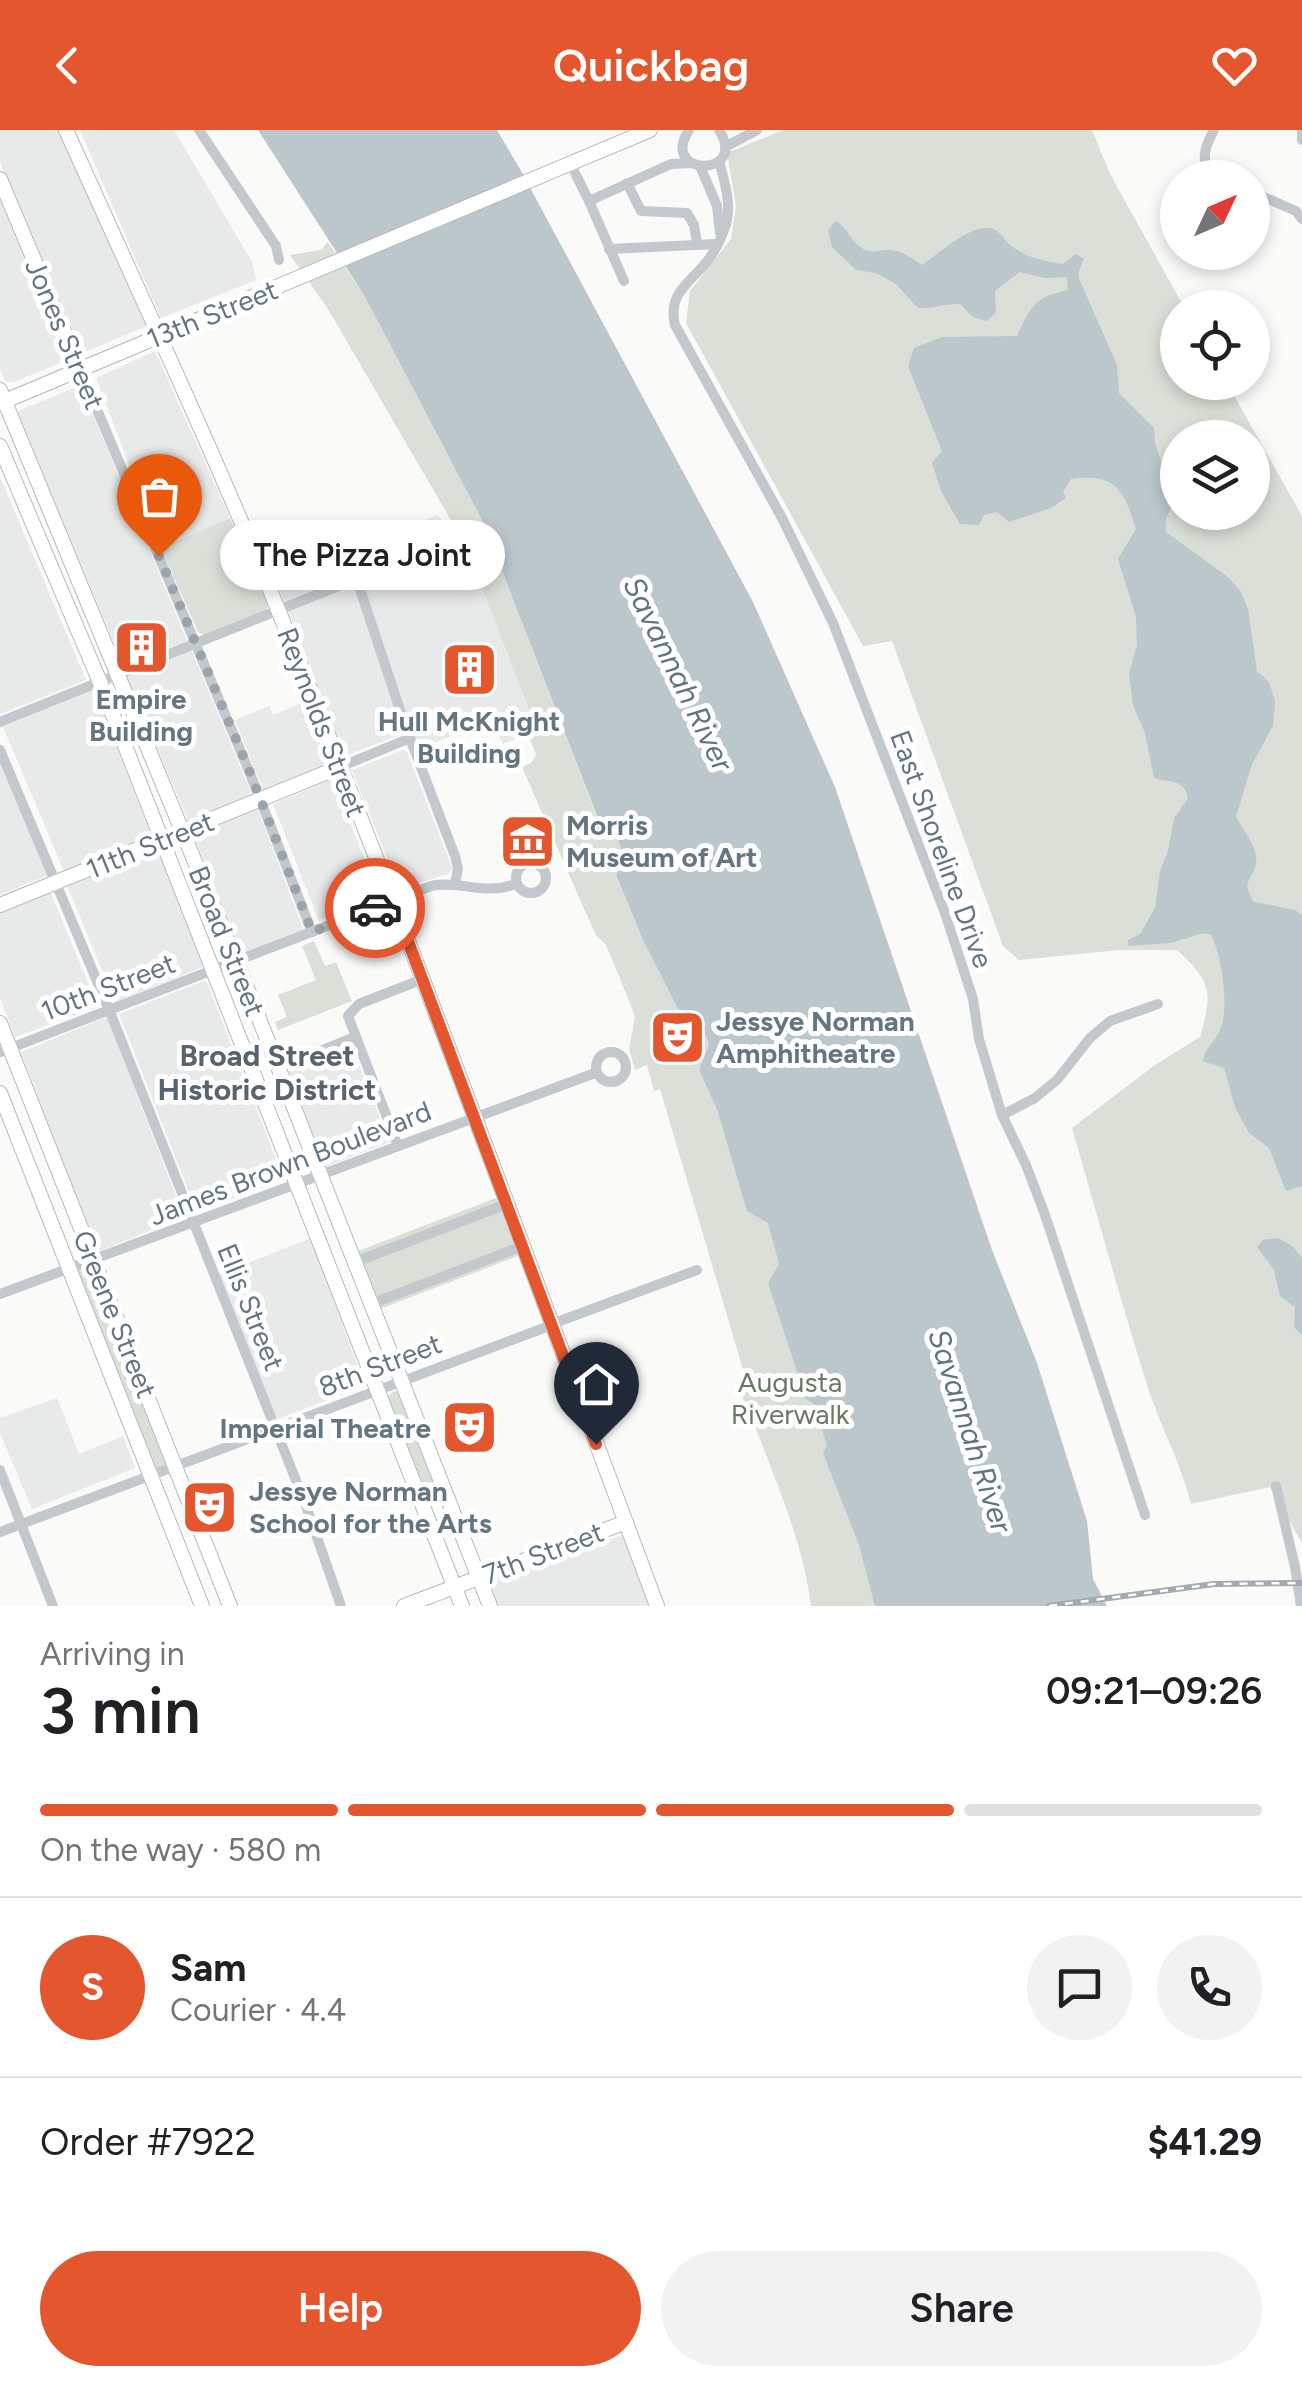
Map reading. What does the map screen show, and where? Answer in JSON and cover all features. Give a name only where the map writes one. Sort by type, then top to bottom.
[{"type":"main road","name":"Reynolds Street","points":[[66,130],[160,335],[278,610],[556,1323],[657,1606]]},
{"type":"main road","name":"13th Street","points":[[2,398],[80,369],[650,130]]},
{"type":"main road","name":"Jones Street","points":[[0,179],[80,369]]},
{"type":"main road","name":"Broad Street","points":[[2,398],[279,1068],[490,1606]]},
{"type":"main road","name":"Broad Street","points":[[0,446],[100,680],[462,1606]]},
{"type":"main road","points":[[49,560],[66,553]]},
{"type":"main road","name":"11th Street","points":[[0,905],[340,767]]},
{"type":"main road","name":"Greene Street","points":[[0,1023],[5,1050],[94,1261],[230,1606]]},
{"type":"main road","name":"Greene Street","points":[[0,1093],[202,1606]]},
{"type":"main road","name":"7th Street","points":[[404,1606],[626,1522]]},
{"type":"street","points":[[198,130],[276,246],[279,260]]},
{"type":"street","points":[[725,147],[720,131],[734,130]]},
{"type":"street","points":[[609,249],[690,247],[718,239],[725,228],[727,210],[719,161],[725,147],[757,130]]},
{"type":"street","points":[[1205,160],[1205,148],[1214,130]]},
{"type":"street","points":[[1302,130],[1302,140]]},
{"type":"street","points":[[671,164],[686,134]]},
{"type":"street","points":[[686,134],[685,155],[696,165],[717,206],[718,239]]},
{"type":"street","points":[[589,200],[671,164],[719,161]]},
{"type":"street","points":[[576,173],[624,280]]},
{"type":"street","points":[[626,184],[641,211],[687,212],[697,244]]},
{"type":"street","points":[[1270,200],[1296,211],[1302,218]]},
{"type":"street","name":"East Shoreline Drive","points":[[718,239],[707,262],[677,294],[672,313],[675,325],[795,542],[834,622],[945,913],[973,999],[979,1039],[1002,1115],[1044,1212],[1146,1514]]},
{"type":"street","name":"Jones Street","points":[[80,369],[261,800],[312,932]]},
{"type":"street","points":[[0,722],[278,610],[355,573],[410,738],[455,856],[455,883]]},
{"type":"street","name":"11th Street","points":[[340,767],[410,738]]},
{"type":"street","name":"Ellis Street","points":[[0,750],[110,1012],[342,1606]]},
{"type":"street","name":"10th Street","points":[[5,1050],[431,886],[455,883],[486,891],[515,884]]},
{"type":"street","points":[[398,1146],[348,1020],[349,1012],[359,1004],[423,979]]},
{"type":"street","points":[[1002,1115],[1035,1098],[1056,1080],[1090,1038],[1110,1021],[1158,1004]]},
{"type":"street","points":[[279,1068],[355,1037]]},
{"type":"street","name":"James Brown Boulevard","points":[[0,1294],[595,1073]]},
{"type":"street","points":[[355,1262],[507,1204]]},
{"type":"street","points":[[371,1304],[523,1246]]},
{"type":"street","name":"8th Street","points":[[0,1532],[697,1270]]},
{"type":"street","points":[[0,1470],[54,1606]]},
{"type":"street","points":[[1276,1486],[1300,1606]]},
{"type":"shaded area","points":[[0,130],[61,130],[147,326],[83,353],[0,162]]},
{"type":"shaded area","points":[[80,130],[174,130],[252,262],[256,280],[161,318]]},
{"type":"shaded area","points":[[0,198],[70,359],[14,382],[5,381],[0,368]]},
{"type":"shaded area","points":[[155,351],[230,518],[161,548],[96,378]]},
{"type":"shaded area","points":[[81,385],[187,641],[124,666],[16,412]]},
{"type":"shaded area","points":[[0,477],[86,680],[0,714]]},
{"type":"shaded area","points":[[437,515],[466,546],[538,730],[503,744],[492,720],[419,749],[411,731],[344,756],[270,565],[332,539],[347,554]]},
{"type":"shaded area","points":[[191,649],[252,795],[188,820],[126,677]]},
{"type":"shaded area","points":[[94,690],[151,835],[64,871],[3,727]]},
{"type":"shaded area","points":[[306,701],[331,765],[264,792],[235,720],[269,706],[273,715]]},
{"type":"shaded area","points":[[403,750],[452,868],[448,874],[402,888],[352,770]]},
{"type":"shaded area","points":[[0,761],[48,875],[0,895]]},
{"type":"shaded area","points":[[333,779],[379,897],[319,921],[273,804]]},
{"type":"shaded area","points":[[257,807],[304,931],[240,955],[192,831]]},
{"type":"shaded area","points":[[158,850],[203,967],[115,1002],[67,885]]},
{"type":"shaded area","points":[[50,891],[98,1007],[15,1037],[0,998],[0,912]]},
{"type":"shaded area","points":[[206,980],[284,1180],[197,1212],[119,1014]]},
{"type":"shaded area","points":[[107,1017],[184,1217],[97,1252],[21,1052]]},
{"type":"shaded area","points":[[351,1046],[390,1142],[325,1167],[287,1071]]},
{"type":"shaded area","points":[[311,1238],[365,1386],[277,1419],[219,1274]]},
{"type":"shaded area","points":[[57,1398],[79,1454],[123,1436],[135,1468],[32,1509],[0,1433],[0,1418]]},
{"type":"shaded area","points":[[623,1535],[649,1606],[498,1606],[488,1583]]},
{"type":"green space","points":[[783,130],[1092,130],[1110,174],[1175,290],[1160,290],[1160,400],[1237,400],[1248,420],[1160,420],[1160,530],[1270,530],[1270,459],[1302,516],[1302,1543],[1270,1487],[1191,1504],[1148,1388],[1072,1128],[1155,1065],[1200,1037],[1208,998],[1203,980],[1177,950],[1119,950],[1019,960],[1003,946],[892,641],[863,646],[686,323],[690,291],[731,239],[736,206],[727,153]]},
{"type":"green space","name":"Augusta Riverwalk","points":[[328,242],[364,295],[483,522],[598,820],[614,829],[625,859],[616,876],[643,940],[678,1009],[699,1020],[709,1044],[699,1070],[773,1210],[903,1606],[811,1606],[802,1558],[787,1511],[743,1397],[733,1390],[747,1383],[660,1089],[654,1091],[647,1065],[635,1070],[629,1049],[635,1017],[628,998],[522,767],[536,755],[528,734],[537,730],[466,546],[328,309],[290,255],[321,250]]},
{"type":"green space","points":[[230,518],[268,605],[266,610],[204,635],[198,632],[161,548]]},
{"type":"green space","points":[[314,941],[325,966],[336,962],[352,1001],[278,1030],[275,1022],[287,1017],[278,995],[316,980],[302,946]]},
{"type":"green space","points":[[496,1198],[518,1256],[380,1309],[358,1251]]},
{"type":"green space","points":[[94,1261],[175,1466],[151,1475],[71,1269]]},
{"type":"green space","points":[[399,1392],[439,1494],[434,1498],[425,1497],[387,1397]]},
{"type":"water","name":"Savannah River","points":[[258,130],[497,130],[520,169],[753,602],[835,787],[992,1250],[1037,1363],[1087,1521],[1093,1579],[1107,1606],[875,1606],[859,1545],[823,1453],[827,1446],[815,1405],[806,1399],[768,1283],[779,1264],[768,1223],[747,1211],[718,1112],[699,1070],[709,1044],[699,1020],[678,1009],[643,940],[616,875],[625,859],[614,829],[599,821],[483,522],[364,295]]},
{"type":"water","points":[[836,221],[861,248],[872,252],[895,251],[922,265],[966,234],[985,228],[995,230],[1010,245],[1035,258],[1063,264],[1076,254],[1084,259],[1078,273],[1080,281],[1117,365],[1119,393],[1154,428],[1160,458],[1160,530],[1166,530],[1240,590],[1248,609],[1257,671],[1269,682],[1275,701],[1273,726],[1252,764],[1236,817],[1255,852],[1256,864],[1247,885],[1254,902],[1302,915],[1302,1186],[1286,1191],[1269,1148],[1249,1133],[1235,1107],[1224,1068],[1203,1061],[1221,1028],[1224,1007],[1221,967],[1211,935],[1203,933],[1171,943],[1128,946],[1128,940],[1140,934],[1155,908],[1174,818],[1188,798],[1180,784],[1154,778],[1145,733],[1133,705],[1129,673],[1137,645],[1136,617],[1118,559],[1136,529],[1127,504],[1109,482],[1071,479],[1063,492],[1066,498],[1051,508],[1009,522],[997,512],[984,515],[979,525],[960,524],[941,491],[932,463],[942,451],[908,366],[914,348],[942,337],[1017,336],[1035,304],[1068,290],[1067,277],[1045,278],[1020,272],[995,291],[996,313],[986,321],[973,317],[960,304],[918,308],[896,284],[876,273],[856,270],[832,247],[828,230]]},
{"type":"water","points":[[1278,1238],[1302,1257],[1302,1335],[1294,1327],[1295,1307],[1280,1296],[1274,1270],[1257,1247],[1263,1240]]},
{"type":"railway","points":[[1049,1606],[1214,1584],[1302,1583]]},
{"type":"way so far","points":[[159,556],[312,932],[375,908]]},
{"type":"place","name":"The Pizza Joint","points":[[159,556]]},
{"type":"place","name":"Empire Building","points":[[141,648]]},
{"type":"place","name":"Hull McKnight Building","points":[[469,670]]},
{"type":"place","name":"Morris Museum of Art","points":[[527,841]]},
{"type":"place","name":"Jessye Norman Amphitheatre","points":[[677,1037]]},
{"type":"place","name":"Imperial Theatre","points":[[470,1428]]},
{"type":"place","name":"Jessye Norman School for the Arts","points":[[210,1507]]},
{"type":"district","name":"Broad Street Historic District","points":[[267,1073]]},
{"type":"route","points":[[375,908],[393,901],[596,1444]]}]
